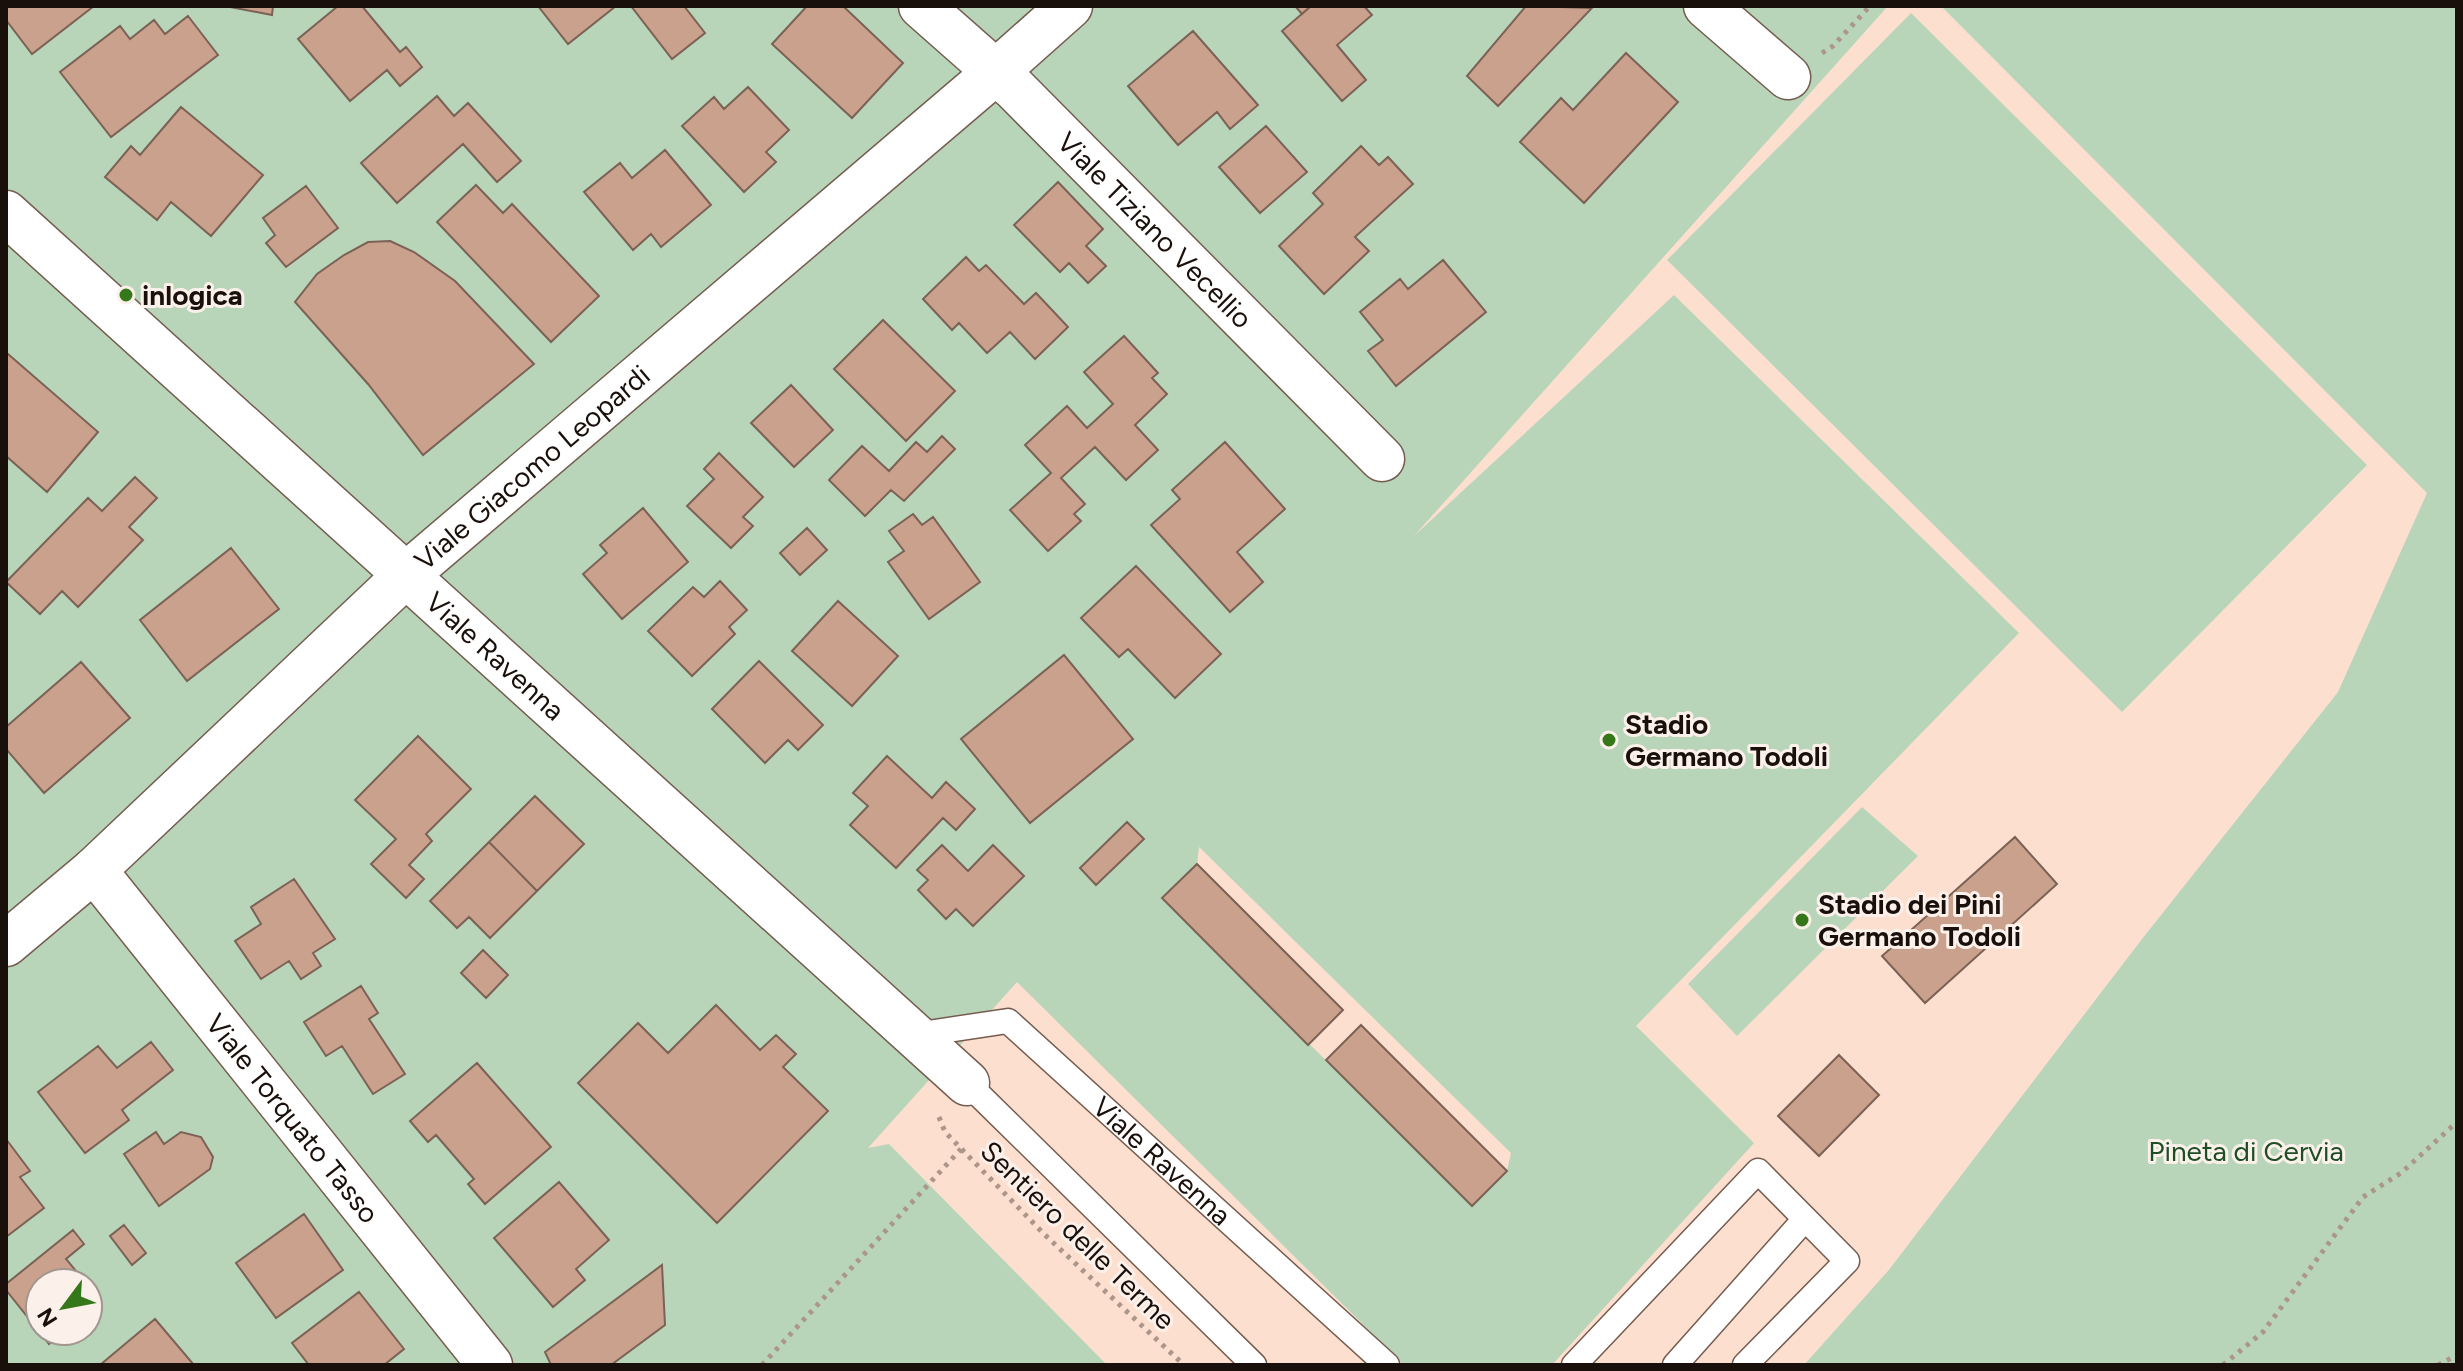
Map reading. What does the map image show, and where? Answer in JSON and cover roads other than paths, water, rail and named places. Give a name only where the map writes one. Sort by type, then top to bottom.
[{"type":"street","name":"Viale Tiziano Vecellio","points":[[921,6],[997,71],[1382,459]]},
{"type":"street","name":"Viale Giacomo Leopardi","points":[[6,944],[94,870],[406,575],[1070,6]]},
{"type":"street","points":[[1706,6],[1788,77]]},
{"type":"street","name":"Viale Ravenna","points":[[6,213],[967,1083]]},
{"type":"street","name":"Viale Torquato Tasso","points":[[94,870],[490,1365]]},
{"type":"lane","name":"Viale Ravenna","points":[[915,1035],[1008,1021],[1387,1365]]},
{"type":"lane","name":"Viale Ravenna","points":[[967,1083],[1254,1365]]},
{"type":"lane","points":[[1574,1365],[1758,1171],[1847,1261],[1745,1365]]},
{"type":"lane","points":[[1675,1365],[1805,1219]]},
{"type":"place","name":"inlogica","points":[[126,295]]},
{"type":"place","name":"Stadio Germano Todoli","points":[[1609,740]]},
{"type":"place","name":"Stadio dei Pini Germano Todoli","points":[[1802,920]]},
{"type":"park label","name":"Pineta di Cervia","points":[[2246,1151]]}]
